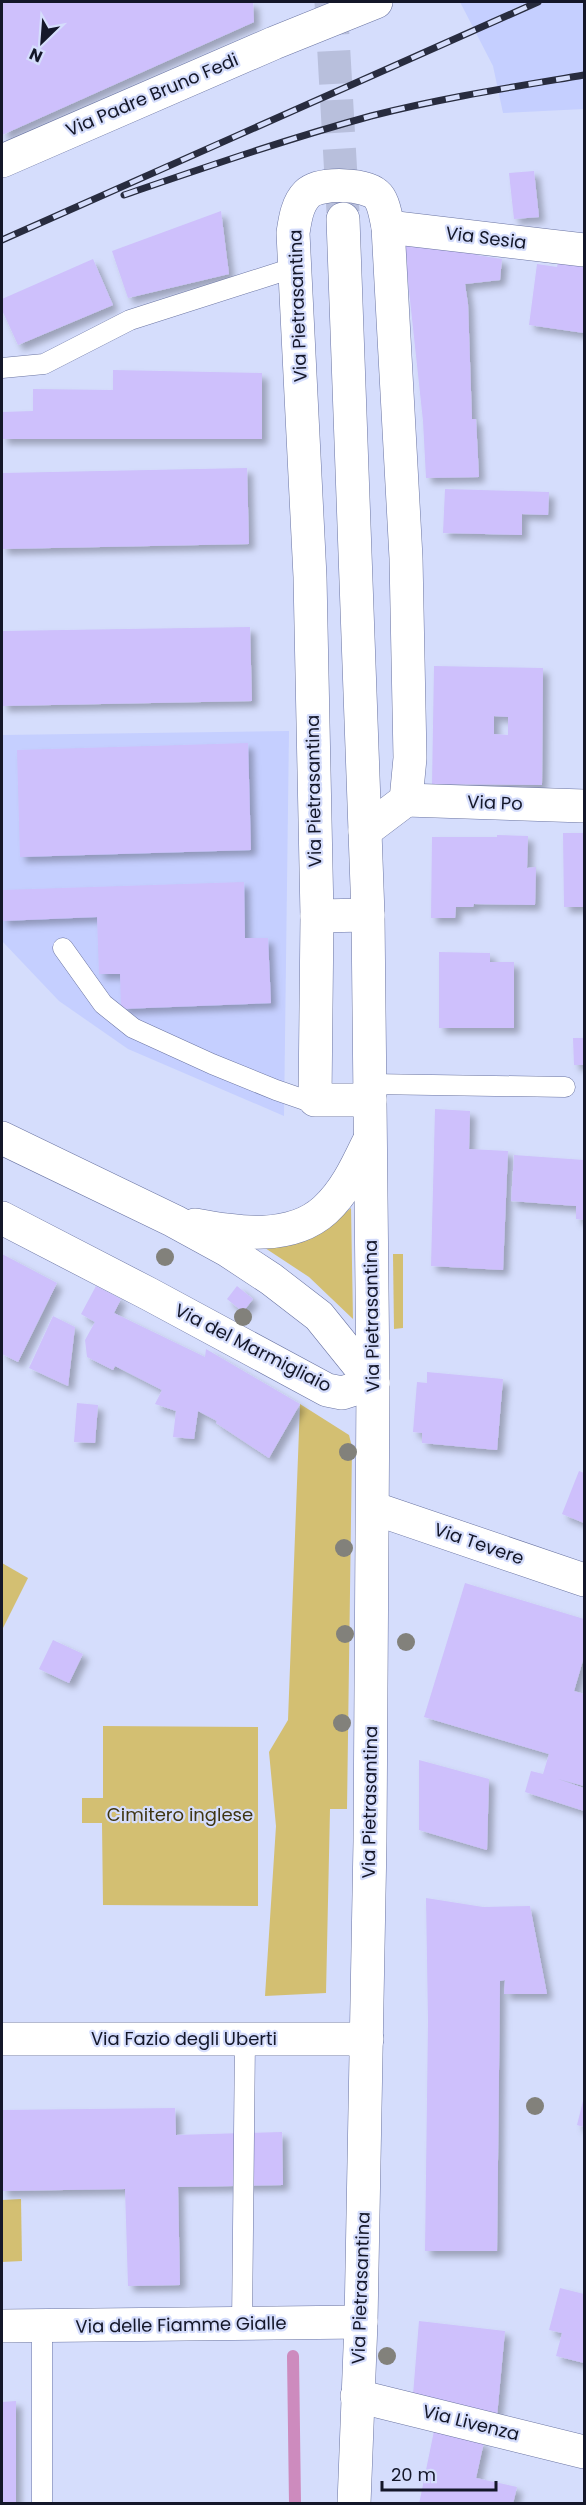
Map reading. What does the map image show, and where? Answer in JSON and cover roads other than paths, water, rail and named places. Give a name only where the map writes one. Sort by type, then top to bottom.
[{"type":"street","name":"Via Padre Bruno Fedi","points":[[2,161],[301,16],[369,3]]},
{"type":"street","name":"Via Pietrasantina","points":[[315,1100],[317,916],[310,577],[293,233],[297,211],[304,198],[318,187],[363,186],[370,190],[379,197],[388,227],[406,558],[410,758],[406,800]]},
{"type":"street","name":"Via Pietrasantina","points":[[343,219],[368,915],[373,1383],[367,2039],[361,2322],[354,2504]]},
{"type":"street","name":"Via Sesia","points":[[388,227],[585,250]]},
{"type":"street","points":[[365,831],[406,800]]},
{"type":"street","name":"Via Po","points":[[406,800],[585,806]]},
{"type":"street","points":[[317,916],[368,915]]},
{"type":"street","points":[[315,1100],[370,1092]]},
{"type":"street","name":"Via del Marmigliaio","points":[[2,1138],[174,1221],[227,1250],[303,1302],[342,1343],[373,1383],[342,1393],[327,1390],[2,1218]]},
{"type":"street","name":"Via del Marmigliaio","points":[[174,1221],[226,1231],[255,1232],[295,1227],[315,1218],[327,1209],[352,1175],[370,1139]]},
{"type":"street","name":"Via Tevere","points":[[373,1508],[585,1581]]},
{"type":"street","name":"Via Fazio degli Uberti","points":[[2,2039],[367,2039]]},
{"type":"street","name":"Via delle Fiamme Gialle","points":[[2,2326],[361,2322]]},
{"type":"street","name":"Via Livenza","points":[[357,2396],[585,2452]]},
{"type":"lane","points":[[2,368],[44,364],[130,320],[296,267]]},
{"type":"lane","points":[[63,948],[103,1004],[133,1028],[276,1090],[305,1100],[315,1100]]},
{"type":"lane","points":[[370,1092],[564,1087]]},
{"type":"lane","points":[[242,2324],[245,2039]]},
{"type":"lane","points":[[42,2326],[42,2504]]},
{"type":"waterway","points":[[293,2356],[295,2504]]},
{"type":"tunnel","points":[[331,2],[343,212]]},
{"type":"railway","points":[[2,240],[538,2]]},
{"type":"railway","points":[[124,195],[371,116],[450,98],[584,75]]},
{"type":"park label","name":"Cimitero inglese","points":[[180,1815]]}]
